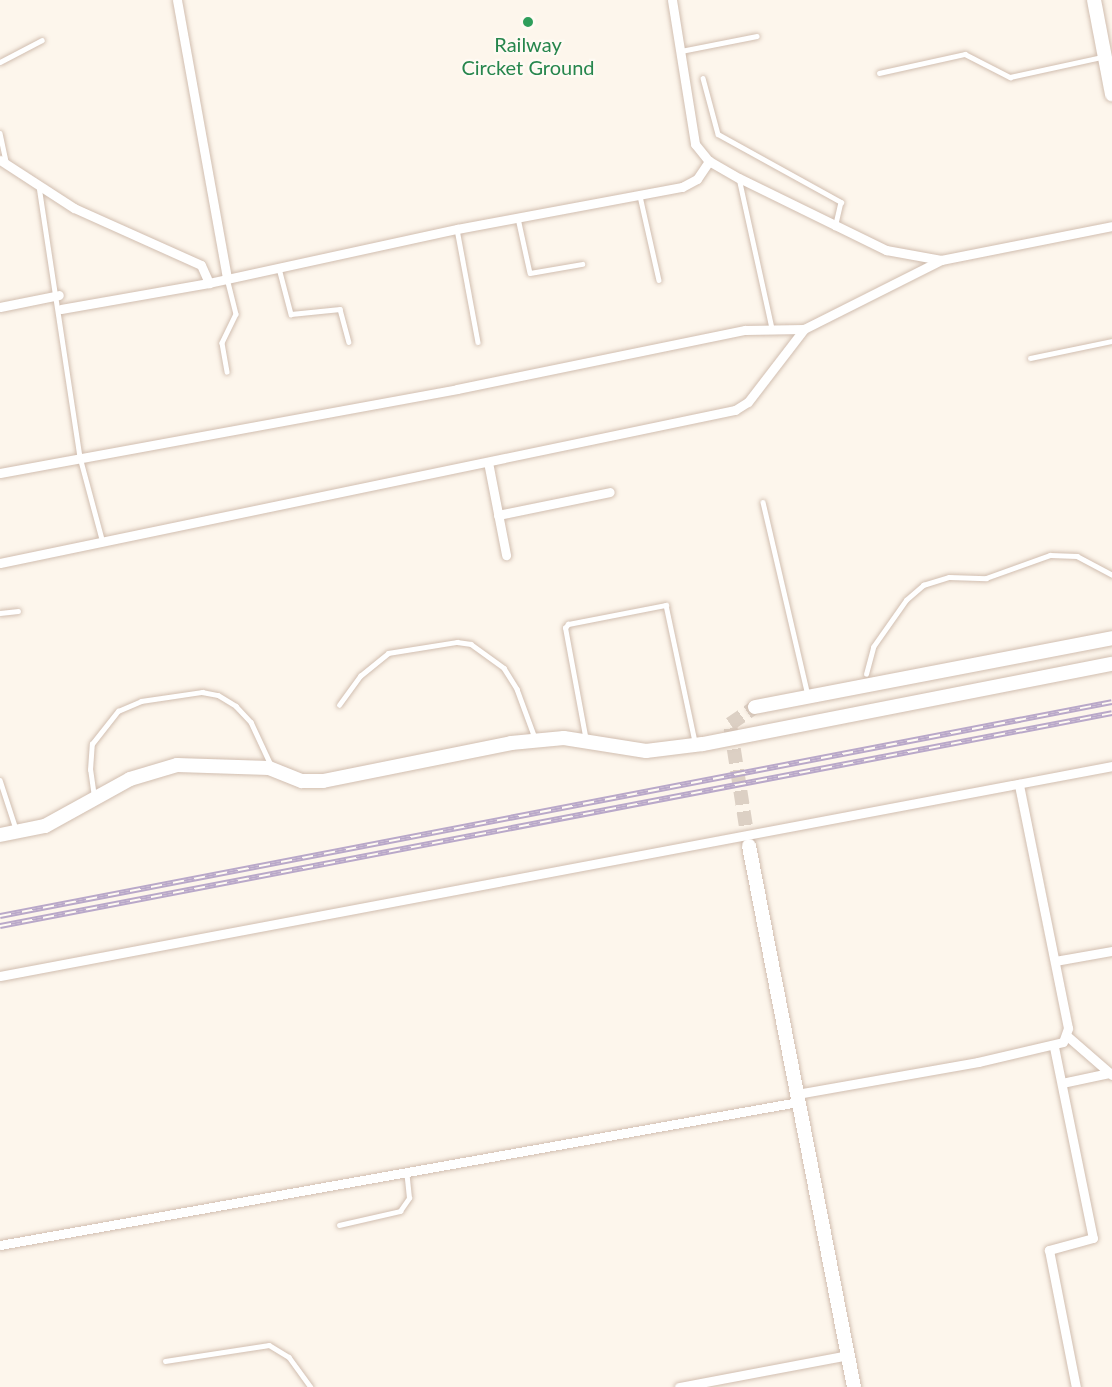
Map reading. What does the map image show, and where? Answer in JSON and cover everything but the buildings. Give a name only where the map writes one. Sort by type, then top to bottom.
[{"type":"street","points":[[177,0],[227,278]]},
{"type":"street","points":[[672,0],[694,144],[709,160],[739,178],[886,250],[941,260]]},
{"type":"street","points":[[1094,0],[1112,94]]},
{"type":"street","points":[[61,309],[209,284],[227,278],[457,229],[640,196],[689,184],[697,179],[709,160]]},
{"type":"street","points":[[3,162],[74,208],[201,265],[209,284]]},
{"type":"street","points":[[0,563],[735,410],[748,402],[804,329],[941,260],[1112,226]]},
{"type":"street","points":[[0,307],[58,295]]},
{"type":"street","points":[[0,473],[772,328],[804,329]]},
{"type":"street","points":[[488,462],[506,555]]},
{"type":"street","points":[[498,515],[610,492]]},
{"type":"street","points":[[754,707],[1112,639]]},
{"type":"street","points":[[0,835],[45,826],[130,779],[177,765],[225,764],[273,770],[302,781],[323,781],[536,741],[586,742],[646,751],[695,745],[1112,664]]},
{"type":"street","points":[[0,976],[1112,766]]},
{"type":"street","points":[[1019,784],[1054,961],[1066,1035],[1111,1074]]},
{"type":"street","points":[[749,846],[854,1387]]},
{"type":"street","points":[[1054,961],[1112,951]]},
{"type":"street","points":[[0,1245],[798,1098],[1054,1047],[1066,1035]]},
{"type":"street","points":[[1054,1047],[1093,1238],[1049,1250],[1076,1387]]},
{"type":"street","points":[[1062,1083],[1111,1074]]},
{"type":"street","points":[[679,1387],[848,1354]]},
{"type":"lane","points":[[681,51],[757,36]]},
{"type":"lane","points":[[0,62],[42,40]]},
{"type":"lane","points":[[879,73],[965,54],[1010,77],[1105,57]]},
{"type":"lane","points":[[703,78],[718,134],[841,202],[835,226]]},
{"type":"lane","points":[[0,133],[3,162]]},
{"type":"lane","points":[[739,178],[772,328]]},
{"type":"lane","points":[[39,186],[61,309],[80,457],[103,543]]},
{"type":"lane","points":[[640,196],[659,280]]},
{"type":"lane","points":[[518,218],[530,273],[582,264]]},
{"type":"lane","points":[[457,229],[478,342]]},
{"type":"lane","points":[[279,268],[291,314],[340,309],[349,342]]},
{"type":"lane","points":[[227,278],[236,314],[222,343],[227,372]]},
{"type":"lane","points":[[1030,358],[1112,341]]},
{"type":"lane","points":[[763,502],[809,697]]},
{"type":"lane","points":[[866,674],[873,647],[906,600],[923,585],[949,577],[986,578],[1050,555],[1077,556],[1112,575]]},
{"type":"lane","points":[[586,742],[565,628],[568,624],[666,605],[695,745]]},
{"type":"lane","points":[[0,613],[18,611]]},
{"type":"lane","points":[[339,705],[366,669],[388,653],[437,643],[471,644],[504,668],[517,689],[536,741]]},
{"type":"lane","points":[[94,799],[89,763],[92,744],[118,711],[141,701],[202,692],[218,695],[237,706],[251,722],[273,770]]},
{"type":"lane","points":[[0,780],[17,832]]},
{"type":"lane","points":[[339,1225],[400,1211],[408,1198],[406,1171]]},
{"type":"lane","points":[[165,1361],[269,1345],[289,1357],[311,1387]]},
{"type":"tunnel","points":[[749,846],[730,724],[755,707]]},
{"type":"railway","points":[[0,916],[1112,702]]},
{"type":"railway","points":[[0,926],[1112,713]]},
{"type":"place","name":"Railway Circket Ground","points":[[528,22]]}]
